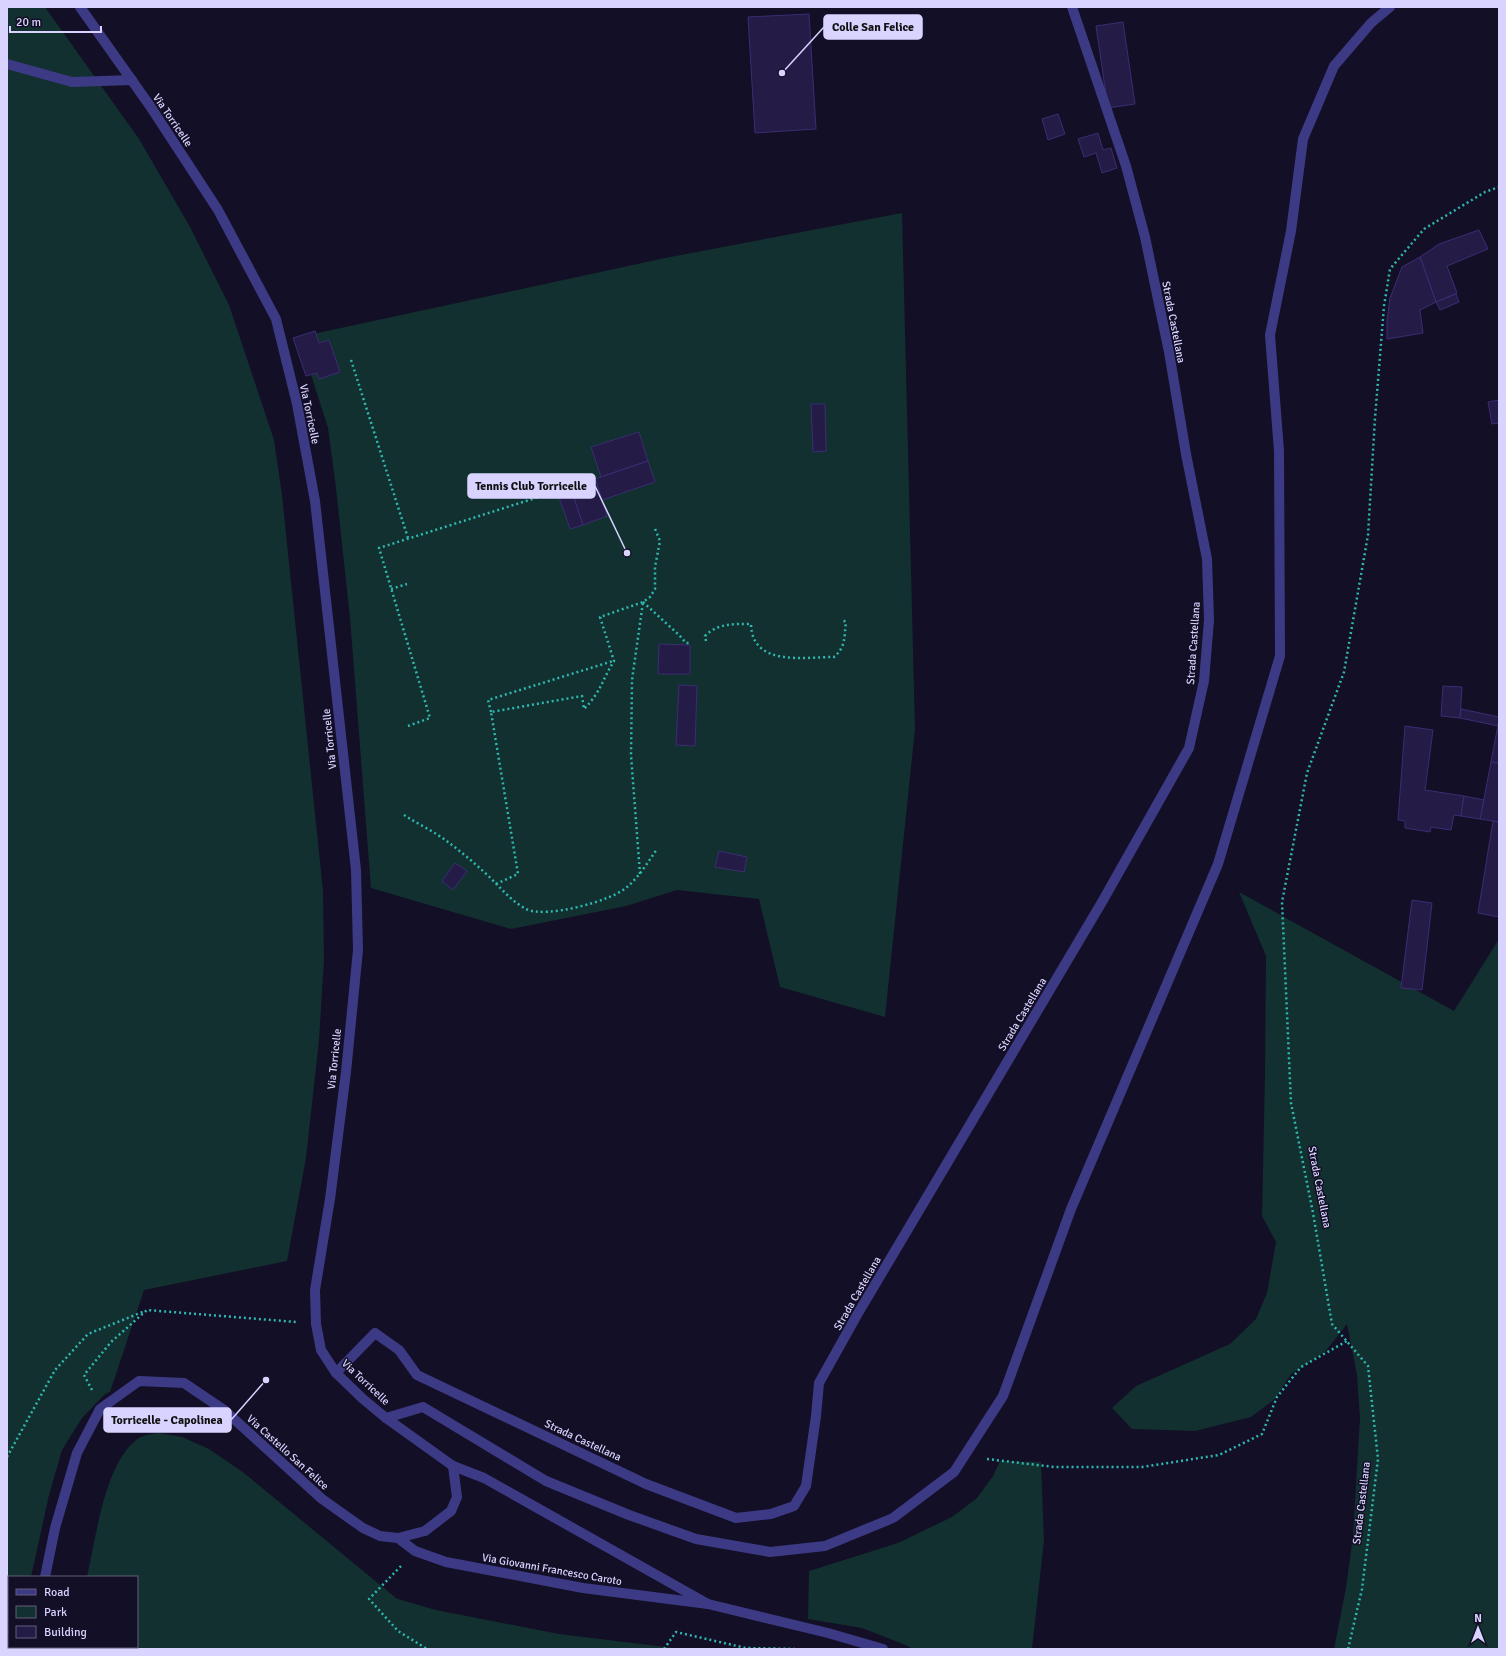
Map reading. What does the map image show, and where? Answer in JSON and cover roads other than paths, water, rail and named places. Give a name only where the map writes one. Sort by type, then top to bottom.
[{"type":"street","name":"Via Torricelle","points":[[80,7],[132,80],[218,210],[276,319],[297,404],[315,501],[356,870],[358,950],[346,1072],[331,1192],[315,1290],[316,1324],[321,1350],[336,1373],[363,1399],[386,1418],[453,1466]]},
{"type":"street","name":"Strada Castellana","points":[[336,1373],[375,1333],[399,1350],[417,1375],[646,1484],[736,1518],[772,1514],[794,1506],[806,1486],[819,1383],[857,1314],[1102,902],[1189,748],[1204,681],[1209,620],[1207,559],[1186,454],[1169,352],[1145,237],[1126,166],[1072,7]]},
{"type":"street","points":[[386,1418],[423,1407],[553,1484],[629,1515],[696,1539],[770,1552],[825,1546],[893,1518],[954,1472],[1003,1396],[1070,1209],[1218,864],[1280,656],[1279,451],[1270,335],[1291,231],[1304,139],[1334,66],[1371,23],[1390,7]]},
{"type":"street","points":[[7,64],[72,82],[132,80]]},
{"type":"street","name":"Via Castello San Felice","points":[[45,1576],[55,1528],[77,1453],[100,1409],[139,1380],[184,1382],[224,1410],[322,1499],[363,1528],[380,1536],[398,1538],[425,1531],[451,1511],[457,1497],[453,1466]]},
{"type":"street","name":"Via Giovanni Francesco Caroto","points":[[453,1466],[484,1478],[708,1604]]},
{"type":"street","name":"Via Giovanni Francesco Caroto","points":[[398,1538],[414,1551],[446,1562],[583,1588],[708,1604],[828,1633],[883,1649]]},
{"type":"place","name":"Colle San Felice","points":[[782,73]]},
{"type":"place","name":"Tennis Club Torricelle","points":[[627,553]]},
{"type":"place","name":"Torricelle - Capolinea","points":[[266,1380]]}]
